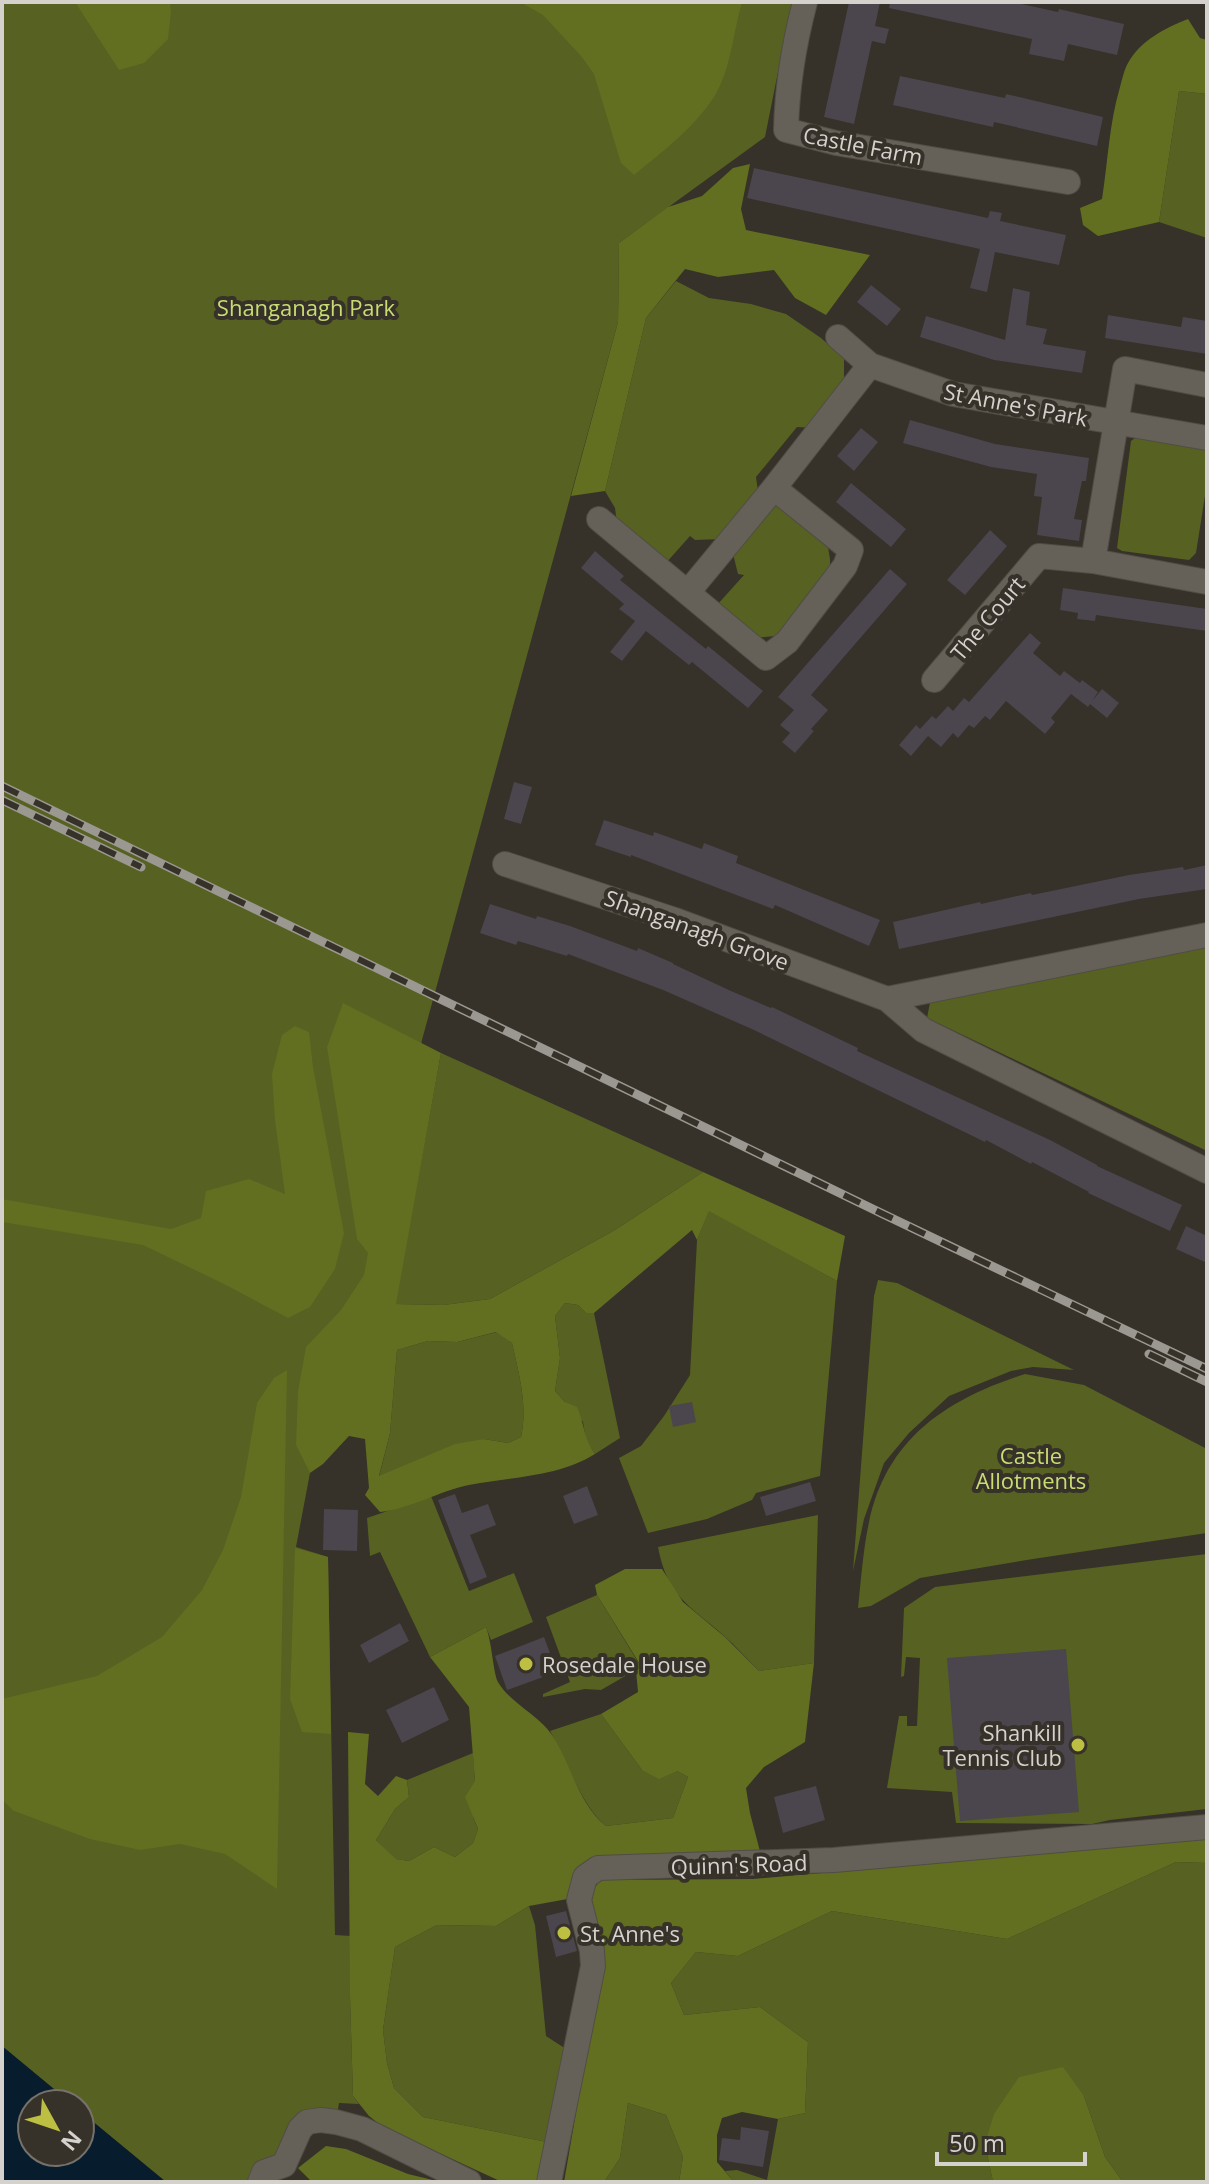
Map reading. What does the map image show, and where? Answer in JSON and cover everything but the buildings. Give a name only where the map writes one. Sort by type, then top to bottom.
[{"type":"street","name":"Castle Farm","points":[[805,2],[796,36],[786,130],[836,143],[1068,182]]},
{"type":"street","name":"St Anne's Park","points":[[838,337],[870,365],[953,394],[1207,438]]},
{"type":"street","points":[[688,592],[870,365]]},
{"type":"street","name":"St Anne's Park","points":[[1093,561],[1125,369],[1207,385]]},
{"type":"street","points":[[599,519],[766,658],[787,642],[845,566],[851,550],[774,488]]},
{"type":"street","name":"The Court","points":[[934,680],[1039,556],[1093,561]]},
{"type":"street","points":[[1093,561],[1207,582]]},
{"type":"street","name":"Shanganagh Grove","points":[[505,864],[675,920],[887,999],[923,1030],[1207,1171]]},
{"type":"street","points":[[887,999],[1207,935]]},
{"type":"street","name":"Quinn's Road","points":[[549,2182],[593,1966],[579,1900],[585,1877],[598,1868],[834,1860],[1207,1827]]},
{"type":"street","points":[[260,2182],[264,2172],[284,2165],[300,2129],[307,2122],[321,2120],[362,2129],[469,2182]]},
{"type":"green space","name":"Shanganagh Park","points":[[2,2],[792,2],[765,137],[619,243],[618,322],[422,1040],[350,1427],[310,1438],[310,1473],[296,1547],[328,1557],[335,1935],[351,1936],[353,2096],[359,2104],[339,2103],[336,2122],[321,2120],[260,2182],[166,2182],[96,2124],[96,2088],[53,2088],[2,2046]]},
{"type":"green space","points":[[75,2],[170,2],[168,39],[144,63],[119,70]]},
{"type":"green space","points":[[520,2],[742,2],[728,63],[714,97],[687,129],[634,175],[621,163],[594,74],[543,15]]},
{"type":"green space","points":[[1188,19],[1200,38],[1207,40],[1207,94],[1179,91],[1159,222],[1098,236],[1083,225],[1080,208],[1102,199],[1113,115],[1125,69],[1146,42]]},
{"type":"green space","points":[[1179,91],[1207,94],[1207,238],[1159,222]]},
{"type":"green space","points":[[750,164],[741,209],[746,230],[870,255],[826,315],[795,298],[774,270],[718,277],[685,269],[646,318],[605,491],[571,496],[618,322],[619,243],[668,207],[702,196],[733,168]]},
{"type":"green space","points":[[676,281],[709,298],[751,304],[786,314],[844,358],[844,387],[815,428],[797,427],[756,477],[758,491],[721,539],[695,540],[690,536],[666,563],[617,524],[615,508],[605,491],[646,318]]},
{"type":"green space","points":[[1138,436],[1207,446],[1207,483],[1196,553],[1189,560],[1117,548],[1131,441]]},
{"type":"green space","points":[[775,504],[828,547],[830,572],[783,633],[754,638],[717,605],[744,575],[738,574],[732,550]]},
{"type":"green space","points":[[1207,942],[1207,1151],[927,1018],[931,997]]},
{"type":"green space","points":[[343,1003],[441,1053],[396,1304],[443,1305],[490,1299],[615,1230],[703,1172],[845,1236],[837,1281],[709,1211],[697,1240],[692,1230],[594,1313],[586,1313],[578,1305],[565,1303],[555,1316],[560,1358],[555,1391],[565,1402],[577,1407],[595,1454],[550,1472],[469,1485],[380,1512],[365,1495],[369,1488],[365,1439],[349,1436],[323,1464],[310,1473],[296,1445],[298,1391],[306,1347],[341,1310],[364,1275],[368,1253],[357,1239],[327,1047]],"holes":[[[496,1332],[512,1343],[523,1402],[521,1437],[508,1443],[484,1439],[455,1444],[379,1476],[390,1433],[397,1350],[428,1341],[457,1342]]]},
{"type":"green space","points":[[295,1026],[309,1032],[344,1233],[335,1269],[310,1307],[288,1318],[143,1245],[2,1222],[2,1199],[171,1229],[201,1218],[206,1191],[249,1179],[285,1194],[272,1074],[282,1035]]},
{"type":"green space","points":[[441,1053],[703,1172],[615,1230],[490,1299],[443,1305],[395,1304]]},
{"type":"green space","points":[[709,1210],[837,1281],[820,1476],[756,1493],[752,1500],[707,1519],[648,1533],[619,1458],[641,1446],[690,1375],[697,1240]]},
{"type":"green space","points":[[878,1280],[897,1283],[1074,1370],[1033,1367],[1011,1371],[949,1396],[909,1433],[884,1463],[864,1519],[853,1571],[874,1296]]},
{"type":"green space","points":[[565,1303],[578,1305],[586,1313],[594,1313],[620,1438],[595,1454],[586,1441],[583,1422],[555,1391],[560,1358],[555,1316]]},
{"type":"green space","points":[[497,1332],[512,1343],[515,1355],[523,1402],[521,1437],[508,1443],[484,1439],[379,1477],[390,1433],[397,1350],[428,1341],[457,1342]]},
{"type":"green space","points":[[287,1370],[277,1889],[225,1854],[180,1844],[140,1850],[90,1839],[14,1811],[2,1800],[2,1699],[97,1676],[162,1637],[202,1590],[223,1550],[241,1497],[257,1403],[274,1378]]},
{"type":"green space","name":"Castle Allotments","points":[[1025,1374],[1084,1385],[1207,1449],[1207,1533],[920,1578],[871,1606],[858,1608],[869,1522],[890,1467],[924,1426],[946,1410],[970,1396]]},
{"type":"green space","points":[[431,1496],[469,1591],[514,1573],[533,1622],[491,1640],[486,1627],[430,1657],[380,1552],[370,1556],[367,1518]]},
{"type":"green space","points":[[818,1515],[814,1663],[759,1671],[681,1598],[667,1577],[658,1547]]},
{"type":"green space","points":[[295,1548],[328,1557],[331,1734],[302,1732],[290,1699]]},
{"type":"green space","name":"Shankill Tennis Club","points":[[1207,1554],[1207,1809],[1092,1824],[956,1823],[952,1792],[887,1788],[899,1716],[907,1716],[907,1726],[917,1726],[920,1658],[906,1657],[904,1676],[901,1677],[904,1608],[935,1587]]},
{"type":"green space","points":[[625,1569],[662,1569],[683,1602],[759,1671],[814,1663],[805,1742],[764,1767],[746,1788],[762,1859],[602,1862],[573,1898],[529,1906],[496,1926],[437,1925],[395,1947],[383,2030],[394,2088],[423,2117],[547,2142],[540,2182],[502,2182],[383,2127],[369,2116],[353,2096],[348,1732],[369,1734],[365,1784],[378,1796],[396,1776],[407,1780],[409,1797],[395,1809],[376,1840],[396,1859],[409,1861],[434,1847],[455,1857],[473,1843],[478,1829],[465,1797],[475,1781],[469,1707],[430,1657],[486,1627],[498,1682],[509,1696],[547,1728],[596,1817],[606,1826],[673,1818],[688,1777],[677,1771],[659,1779],[642,1770],[601,1714],[638,1692],[636,1671],[641,1666],[597,1595],[595,1585]]},
{"type":"green space","points":[[597,1595],[641,1667],[601,1690],[585,1689],[543,1697],[543,1694],[570,1682],[546,1617]]},
{"type":"green space","points":[[601,1714],[642,1770],[677,1771],[688,1777],[673,1818],[606,1826],[589,1807],[550,1731]]},
{"type":"green space","points":[[473,1753],[473,1817],[478,1829],[473,1843],[455,1857],[434,1847],[409,1861],[395,1859],[376,1840],[395,1809],[409,1797],[407,1780]]},
{"type":"green space","points":[[1207,1839],[1207,1863],[1176,1862],[1007,1939],[832,1911],[738,1956],[696,1952],[671,1983],[684,2015],[760,2007],[808,2042],[805,2113],[778,2119],[742,2112],[722,2118],[717,2135],[717,2162],[734,2182],[679,2182],[683,2157],[666,2115],[628,2103],[620,2158],[604,2182],[564,2182],[603,1956],[590,1895],[600,1880],[753,1879]]},
{"type":"green space","points":[[1176,1862],[1207,1863],[1207,2182],[1123,2182],[1105,2157],[1084,2096],[985,2144],[993,2182],[734,2182],[725,2171],[737,2170],[767,2180],[778,2119],[805,2113],[808,2042],[760,2007],[684,2015],[671,1983],[696,1952],[738,1956],[832,1911],[1007,1939]]},
{"type":"green space","points":[[529,1906],[535,1925],[546,2036],[566,2049],[547,2142],[423,2117],[394,2088],[383,2030],[395,1947],[437,1925],[496,1926]]},
{"type":"green space","points":[[1063,2067],[1084,2096],[1105,2157],[1123,2182],[993,2182],[985,2144],[994,2114],[1019,2077]]},
{"type":"green space","points":[[628,2103],[666,2115],[683,2157],[679,2182],[604,2182],[620,2158]]},
{"type":"green space","points":[[326,2146],[346,2149],[408,2174],[441,2182],[312,2182],[298,2168]]},
{"type":"water","points":[[2,2046],[53,2088],[16,2088],[16,2168],[96,2168],[96,2124],[166,2182],[2,2182]]},
{"type":"railway","points":[[2,786],[1207,1369]]},
{"type":"railway","points":[[2,800],[141,867]]},
{"type":"railway","points":[[1149,1354],[1207,1382]]},
{"type":"place","name":"Rosedale House","points":[[526,1664]]},
{"type":"place","name":"Shankill Tennis Club","points":[[1078,1745]]},
{"type":"place","name":"St. Anne's","points":[[564,1933]]}]
